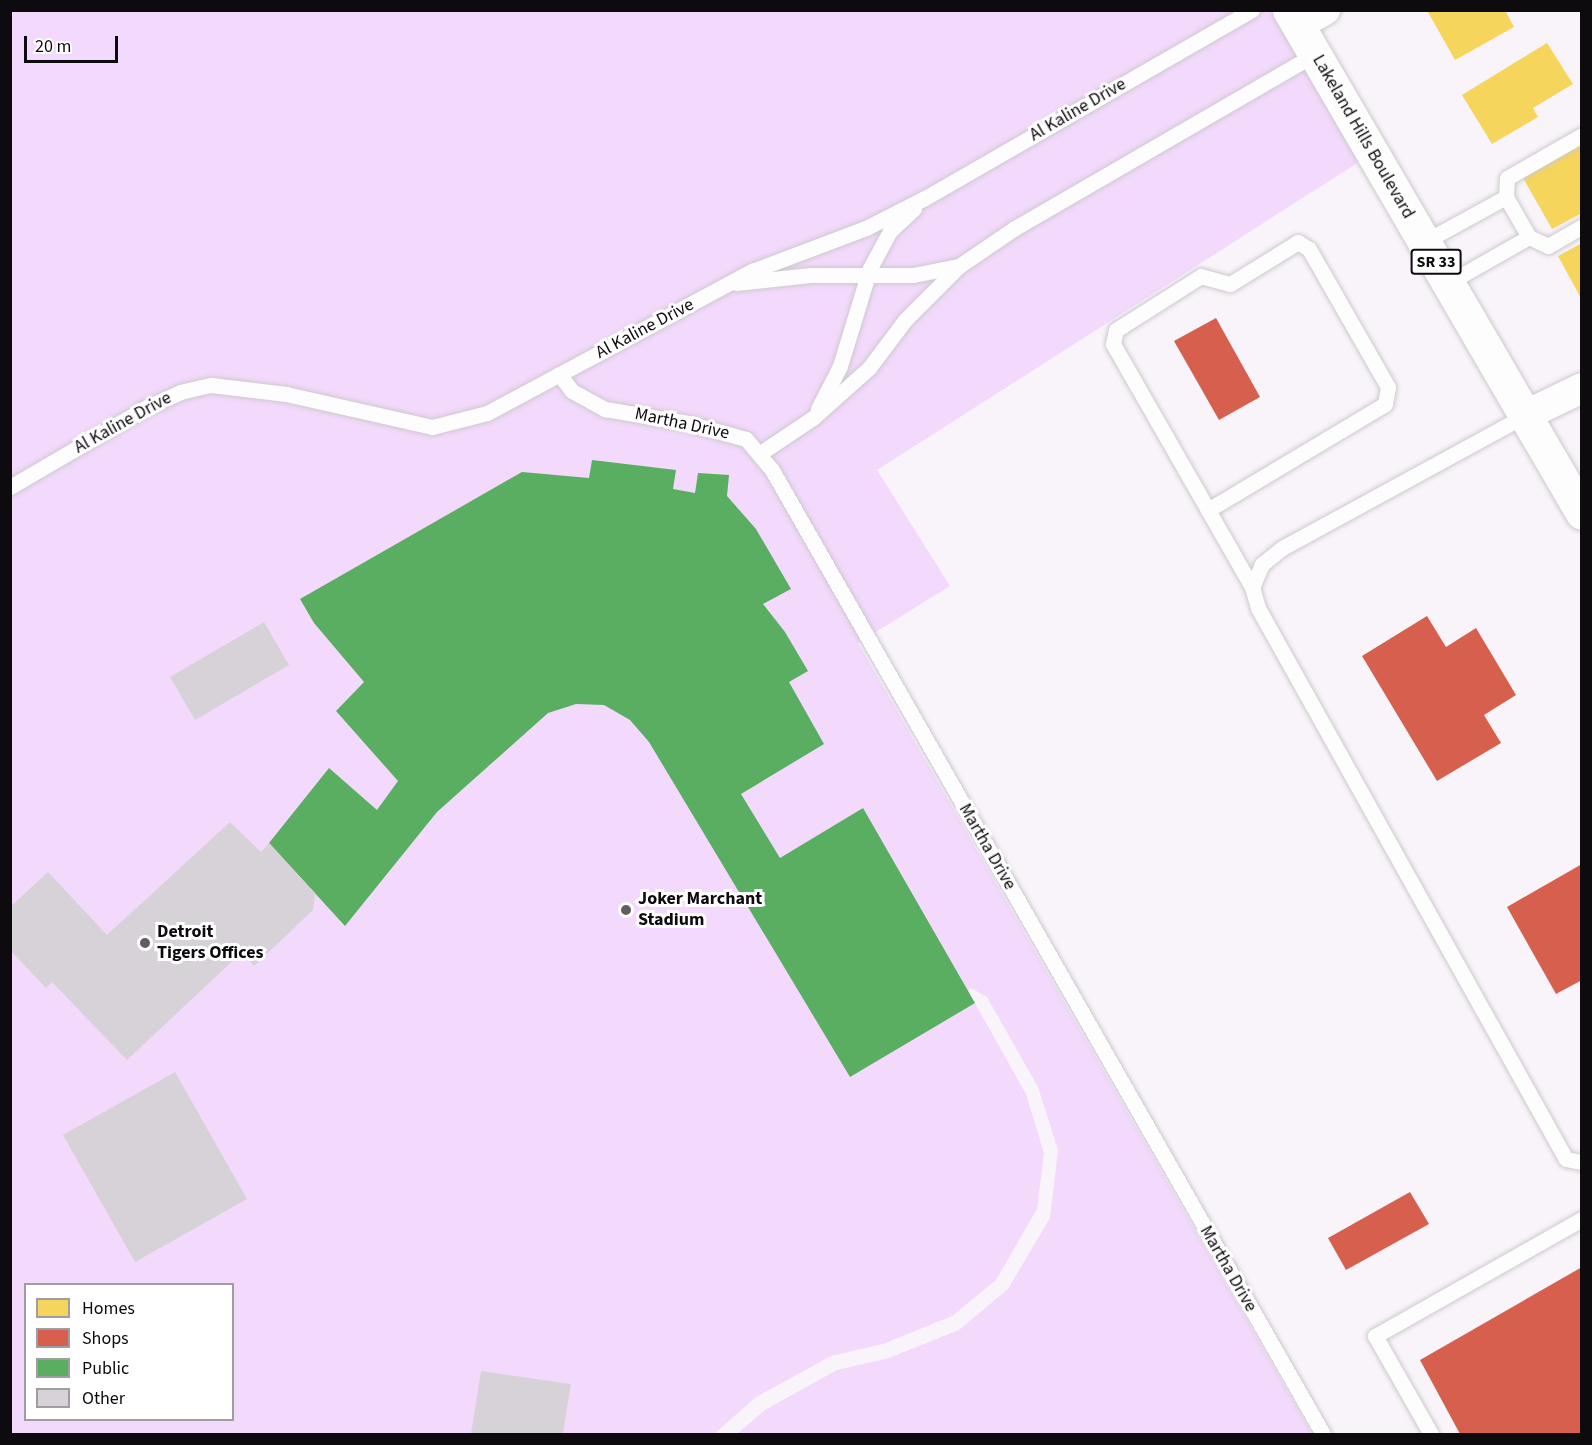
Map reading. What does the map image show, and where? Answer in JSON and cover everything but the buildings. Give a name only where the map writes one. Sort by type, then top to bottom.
[{"type":"main road","name":"Lakeland Hills Boulevard","points":[[1304,15],[1315,54],[1581,513]]},
{"type":"street","points":[[1526,415],[1581,388]]},
{"type":"lane","name":"Al Kaline Drive","points":[[10,487],[147,407],[180,392],[212,385],[286,394],[432,427],[487,412],[752,271],[866,228],[925,198],[1252,10]]},
{"type":"lane","points":[[759,454],[814,417],[869,368],[905,320],[959,266],[1015,228],[1315,54]]},
{"type":"lane","points":[[1581,135],[1507,178],[1506,198],[1529,237],[1548,246],[1581,226]]},
{"type":"lane","points":[[814,417],[840,366],[868,276],[890,231],[925,198]]},
{"type":"lane","points":[[1424,242],[1506,198]]},
{"type":"lane","points":[[1448,283],[1529,237]]},
{"type":"lane","points":[[1208,510],[1385,404],[1388,387],[1309,249],[1298,242],[1230,284],[1201,276],[1116,330],[1113,344],[1252,587],[1258,608],[1566,1159],[1581,1162]]},
{"type":"lane","points":[[728,284],[811,274],[913,275],[959,266]]},
{"type":"lane","name":"Martha Drive","points":[[559,374],[573,391],[605,409],[687,423],[746,439],[772,470],[1323,1434]]},
{"type":"lane","points":[[1252,587],[1262,564],[1282,548],[1526,415]]},
{"type":"lane","points":[[1431,1434],[1375,1336],[1581,1219]]},
{"type":"shaded area","points":[[10,11],[1270,11],[1359,162],[877,470],[950,586],[858,643],[1312,1434],[737,1434],[765,1410],[837,1370],[889,1358],[959,1330],[1008,1289],[1050,1218],[1058,1150],[1038,1087],[987,997],[971,988],[968,991],[1026,1094],[1044,1153],[1037,1209],[996,1280],[952,1316],[883,1344],[831,1356],[756,1397],[714,1434],[563,1434],[571,1384],[557,1382],[548,1434],[11,1434]]},
{"type":"place","name":"Joker Marchant Stadium","points":[[626,910]]},
{"type":"place","name":"Detroit Tigers Offices","points":[[145,943]]}]
